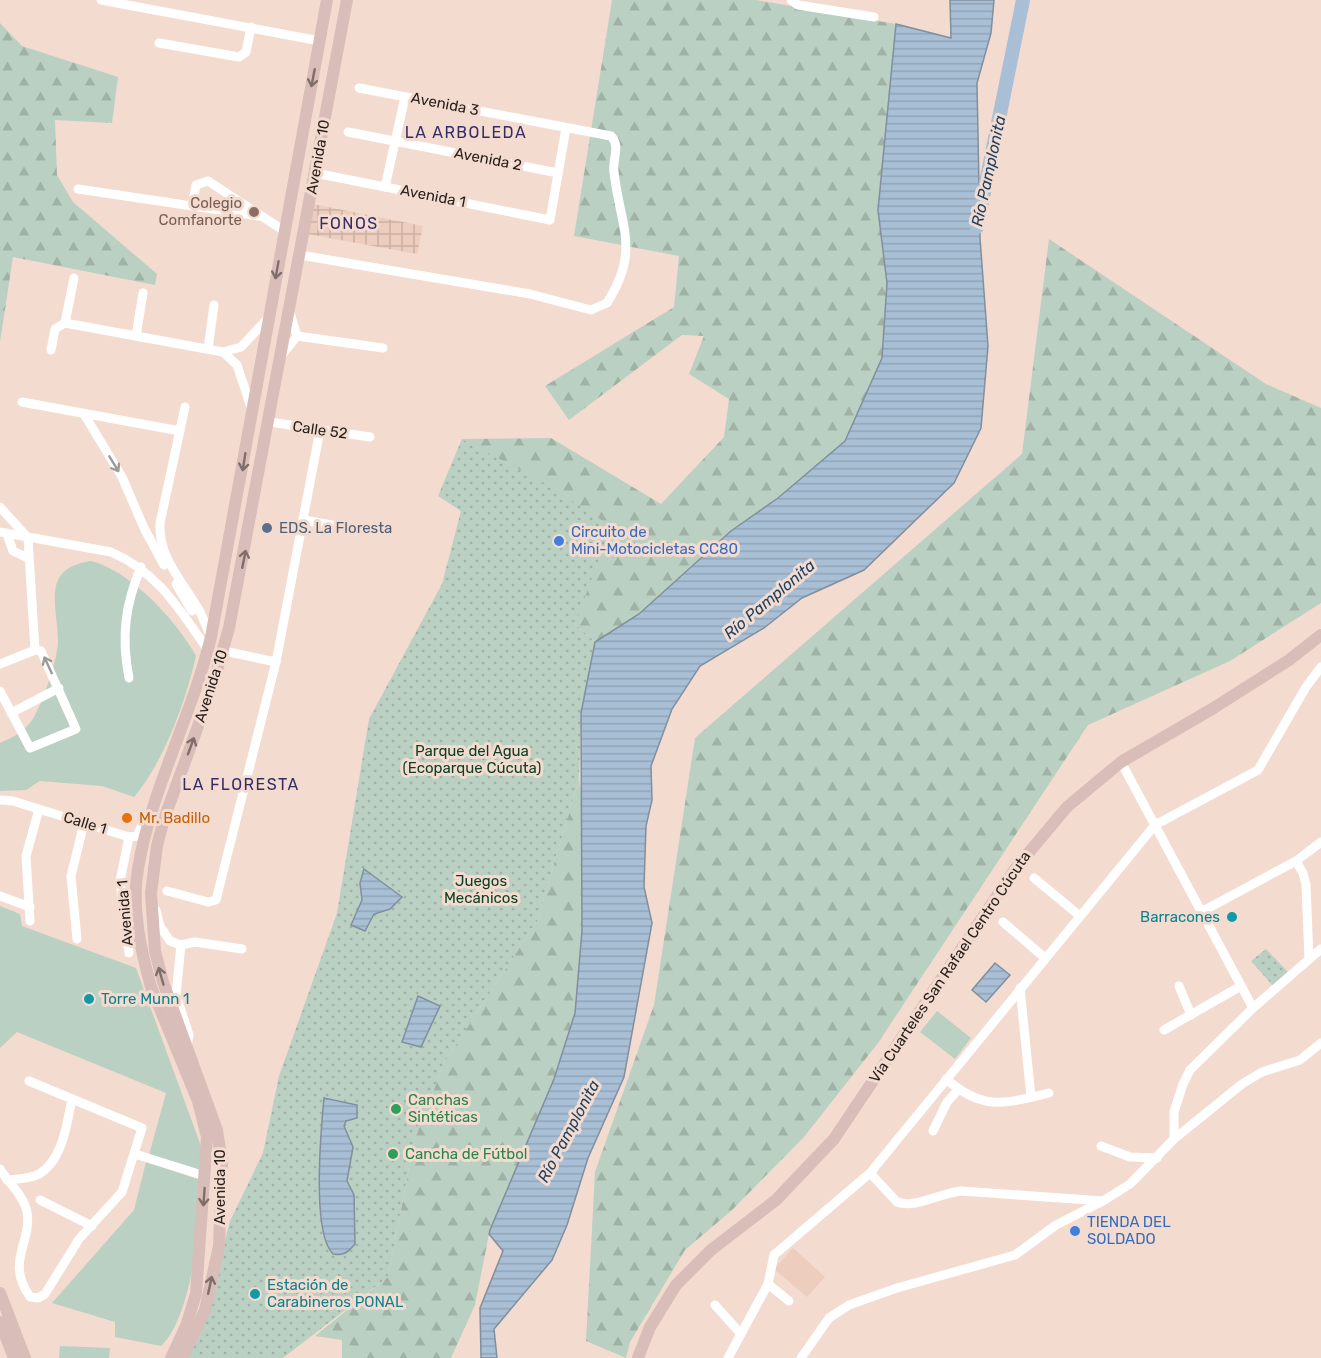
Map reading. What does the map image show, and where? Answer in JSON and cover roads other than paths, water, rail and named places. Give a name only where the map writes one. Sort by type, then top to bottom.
[{"type":"main road","name":"Avenida 10","points":[[182,1358],[196,1294],[207,1137],[205,1121],[151,987],[141,947],[137,871],[150,822],[217,610],[327,0]]},
{"type":"main road","name":"Avenida 10","points":[[171,1358],[205,1310],[219,1246],[222,1175],[217,1130],[163,982],[155,951],[151,893],[157,846],[164,819],[224,651],[281,359],[291,337],[290,313],[347,0]]},
{"type":"main road","points":[[265,337],[275,341],[291,337]]},
{"type":"main road","points":[[261,360],[281,359]]},
{"type":"main road","name":"Vía Cuarteles San Rafael Centro Cúcuta","points":[[638,1358],[650,1327],[676,1285],[702,1258],[776,1200],[834,1139],[1015,869],[1067,807],[1121,762],[1289,660],[1321,635]]},
{"type":"main road","points":[[0,1293],[25,1358]]},
{"type":"main road","points":[[0,1322],[14,1358]]},
{"type":"street","points":[[101,0],[147,4],[320,41]]},
{"type":"street","points":[[790,0],[798,5],[874,17]]},
{"type":"street","points":[[159,43],[239,57],[246,52],[251,27]]},
{"type":"street","name":"Avenida 3","points":[[300,255],[512,291],[586,309],[600,308],[608,303],[614,292],[627,255],[627,240],[614,171],[617,144],[611,136],[359,88]]},
{"type":"street","points":[[385,187],[405,97]]},
{"type":"street","points":[[558,173],[566,128]]},
{"type":"street","name":"Avenida 2","points":[[348,132],[558,173]]},
{"type":"street","name":"Avenida 1","points":[[315,173],[550,220],[558,173]]},
{"type":"street","points":[[192,206],[196,185],[208,181],[284,230]]},
{"type":"street","points":[[78,189],[259,216]]},
{"type":"street","points":[[65,323],[74,278]]},
{"type":"street","points":[[136,336],[143,293]]},
{"type":"street","points":[[208,349],[214,305]]},
{"type":"street","points":[[51,350],[55,328],[65,323],[223,352],[241,347],[269,317]]},
{"type":"street","points":[[291,337],[383,348]]},
{"type":"street","points":[[223,352],[237,365],[244,380],[252,413]]},
{"type":"street","points":[[22,402],[180,430]]},
{"type":"street","points":[[185,406],[160,524],[160,539],[166,557],[201,614],[208,638]]},
{"type":"street","points":[[84,414],[122,477],[159,557],[208,638]]},
{"type":"street","name":"Calle 52","points":[[270,422],[370,437]]},
{"type":"street","points":[[167,891],[208,902],[216,900],[276,662],[320,430]]},
{"type":"street","points":[[0,507],[28,538],[35,650]]},
{"type":"street","points":[[304,520],[348,528]]},
{"type":"street","points":[[4,533],[111,552],[141,567],[208,638]]},
{"type":"street","points":[[4,533],[13,551],[28,558]]},
{"type":"street","points":[[129,678],[124,650],[125,621],[127,605],[141,567]]},
{"type":"street","points":[[201,614],[210,615],[217,610]]},
{"type":"street","points":[[0,664],[35,650],[42,652],[76,725],[75,730],[30,748],[0,691]]},
{"type":"street","points":[[224,651],[276,662]]},
{"type":"street","points":[[728,1358],[768,1284],[774,1255],[870,1173],[1155,825],[1258,770],[1306,687],[1321,668]]},
{"type":"street","points":[[11,713],[59,688]]},
{"type":"street","points":[[1121,762],[1253,1008]]},
{"type":"street","name":"Calle 1","points":[[0,800],[13,801],[129,837]]},
{"type":"street","points":[[30,921],[26,856],[39,809]]},
{"type":"street","points":[[129,837],[137,836],[143,823],[150,822]]},
{"type":"street","points":[[77,939],[71,876],[84,823]]},
{"type":"street","name":"Avenida 1","points":[[129,837],[120,881],[129,953]]},
{"type":"street","points":[[1201,912],[1296,861],[1321,842]]},
{"type":"street","points":[[1296,861],[1304,873],[1306,885],[1310,959]]},
{"type":"street","points":[[1034,878],[1080,916]]},
{"type":"street","points":[[151,893],[165,936],[170,941],[181,945],[195,942],[242,949]]},
{"type":"street","points":[[0,896],[30,907]]},
{"type":"street","points":[[1003,922],[1045,958]]},
{"type":"street","points":[[181,945],[176,995],[189,1035],[187,1048]]},
{"type":"street","points":[[1174,1139],[1174,1112],[1190,1070],[1253,1008],[1321,949]]},
{"type":"street","points":[[1179,986],[1191,1015]]},
{"type":"street","points":[[1164,1030],[1241,986]]},
{"type":"street","points":[[1020,988],[1031,1097]]},
{"type":"street","points":[[801,1358],[829,1318],[849,1305],[1015,1255],[1056,1225],[1130,1184],[1174,1139],[1242,1084],[1262,1072],[1300,1060],[1321,1044]]},
{"type":"street","points":[[946,1078],[958,1089],[978,1101],[994,1102],[1049,1093]]},
{"type":"street","points":[[0,1169],[24,1201],[27,1214],[19,1270],[20,1280],[30,1297],[38,1298],[45,1294],[79,1239],[122,1192],[142,1128],[29,1082]]},
{"type":"street","points":[[933,1131],[947,1102],[958,1089]]},
{"type":"street","points":[[7,1180],[39,1174],[49,1165],[63,1138],[72,1099]]},
{"type":"street","points":[[1101,1146],[1130,1157],[1157,1158]]},
{"type":"street","points":[[135,1154],[205,1176]]},
{"type":"street","points":[[870,1173],[897,1202],[903,1204],[917,1204],[942,1193],[961,1191],[1103,1201]]},
{"type":"street","points":[[40,1200],[92,1226]]},
{"type":"street","points":[[768,1284],[789,1301]]},
{"type":"street","points":[[715,1305],[740,1334]]},
{"type":"water","points":[[950,0],[994,0],[991,33],[977,83],[980,238],[988,346],[981,428],[954,483],[864,570],[802,598],[764,628],[700,666],[672,709],[651,766],[652,800],[646,826],[644,887],[652,923],[624,1077],[588,1158],[567,1225],[552,1260],[494,1329],[497,1358],[481,1358],[480,1308],[503,1251],[489,1234],[490,1230],[554,1079],[575,1013],[582,931],[581,713],[595,642],[639,614],[731,531],[778,498],[845,441],[882,358],[887,283],[878,210],[896,24],[951,38]]},
{"type":"water","points":[[364,869],[402,897],[390,909],[374,914],[365,931],[351,925],[362,900],[360,883]]},
{"type":"water","points":[[995,963],[1010,975],[986,1002],[972,990]]},
{"type":"water","points":[[418,996],[440,1006],[421,1047],[402,1042]]},
{"type":"water","points":[[324,1098],[357,1105],[357,1118],[346,1121],[344,1126],[353,1147],[347,1181],[354,1195],[355,1244],[343,1254],[333,1254],[326,1242],[322,1225],[319,1180]]},
{"type":"waterway","name":"Río Pamplonita","points":[[977,227],[1023,0]]},
{"type":"place","name":"Colegio Comfanorte","points":[[254,212]]},
{"type":"place","name":"EDS. La Floresta","points":[[267,528]]},
{"type":"place","name":"Circuito de Mini-Motocicletas CC80","points":[[559,541]]},
{"type":"place","name":"Mr. Badillo","points":[[127,818]]},
{"type":"place","name":"Barracones","points":[[1232,917]]},
{"type":"place","name":"Torre Munn 1","points":[[89,999]]},
{"type":"place","name":"Canchas Sintéticas","points":[[396,1109]]},
{"type":"place","name":"Cancha de Fútbol","points":[[393,1154]]},
{"type":"place","name":"TIENDA DEL SOLDADO","points":[[1075,1231]]},
{"type":"place","name":"Estación de Carabineros PONAL","points":[[255,1294]]},
{"type":"district","name":"LA ARBOLEDA","points":[[466,132]]},
{"type":"district","name":"FONOS","points":[[349,223]]},
{"type":"district","name":"LA FLORESTA","points":[[241,784]]},
{"type":"park label","name":"Parque del Agua (Ecoparque Cúcuta)","points":[[472,760]]},
{"type":"park label","name":"Juegos Mecánicos","points":[[481,890]]}]
